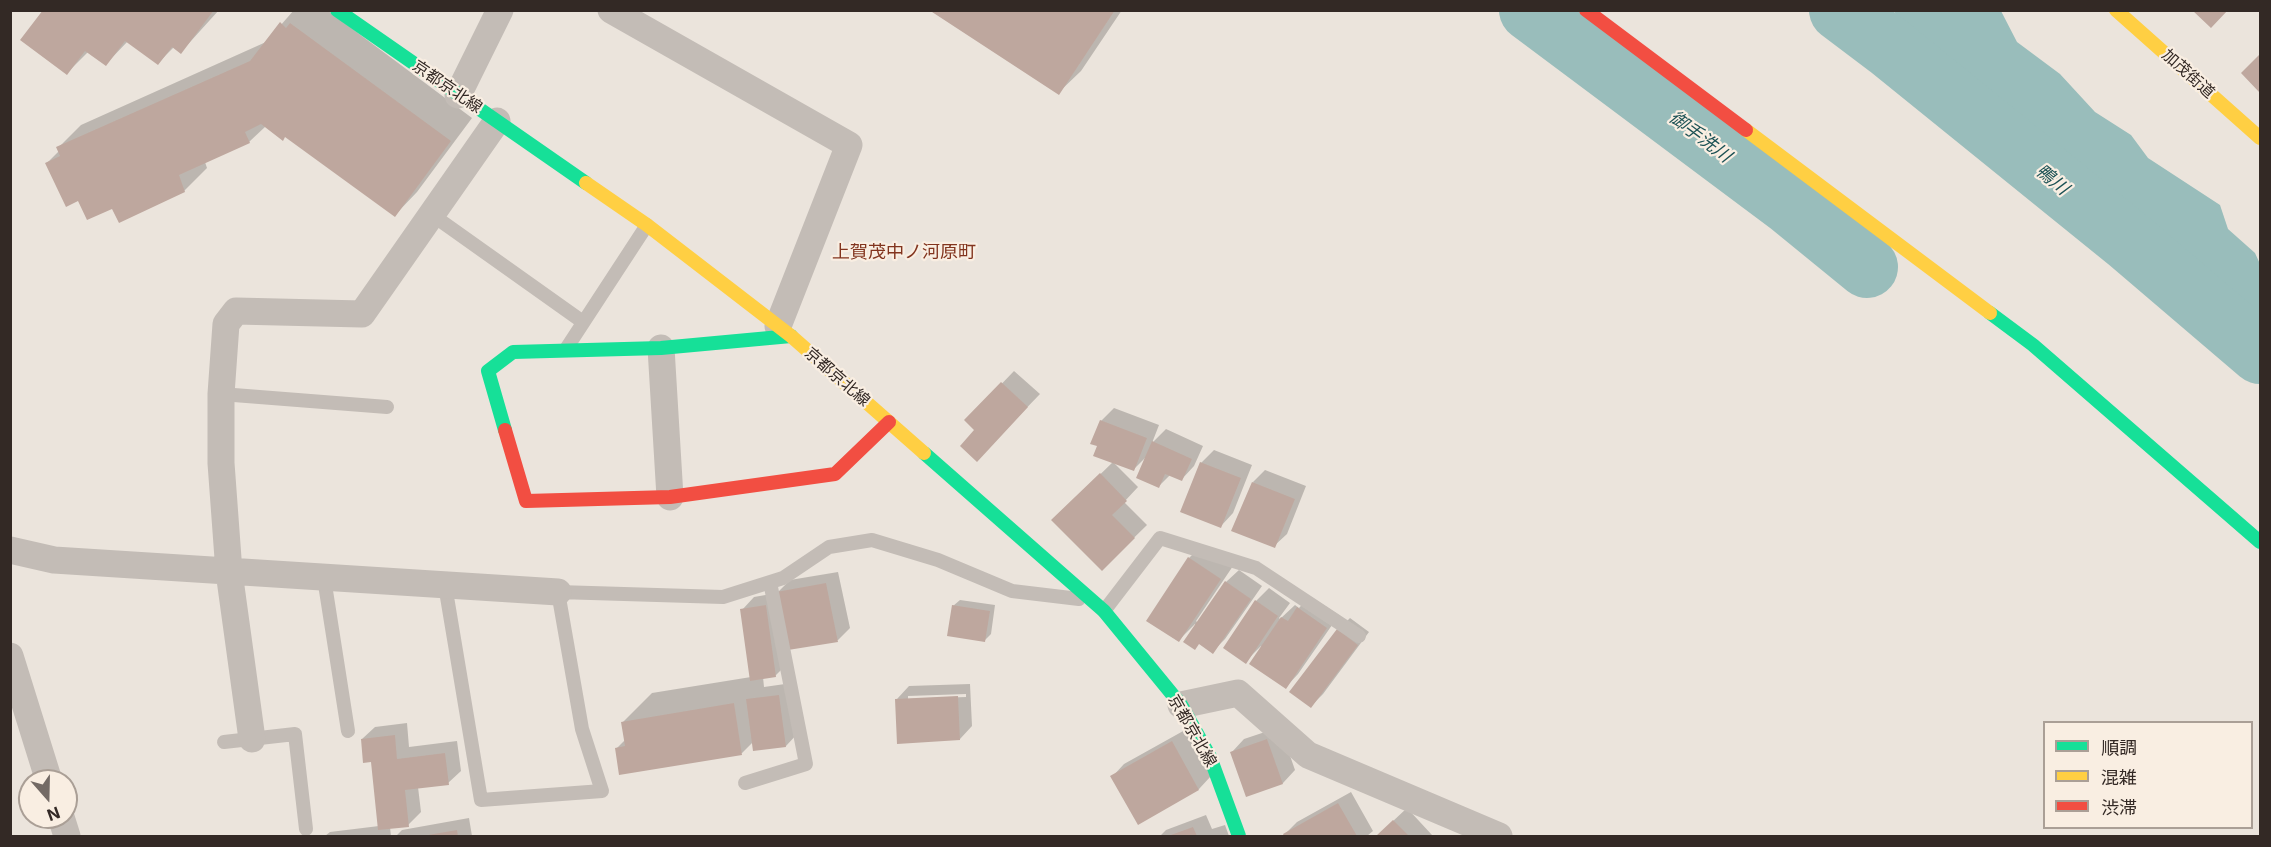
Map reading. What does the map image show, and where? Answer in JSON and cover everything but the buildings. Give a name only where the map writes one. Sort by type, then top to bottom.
[{"type":"street","name":"京都京北線","points":[[337,10],[647,225],[785,331],[1091,600],[1104,612],[1181,705],[1210,757],[1239,837]]},
{"type":"street","points":[[458,95],[500,10]]},
{"type":"street","points":[[611,10],[849,145],[785,331],[661,348],[513,352],[488,371],[526,501],[670,497],[835,474],[889,422]]},
{"type":"street","points":[[1586,10],[2033,345],[2260,542]]},
{"type":"street","name":"加茂街道","points":[[2116,10],[2260,138]]},
{"type":"street","points":[[252,739],[229,572],[221,463],[221,394],[226,324],[236,311],[362,314],[496,121]]},
{"type":"street","points":[[661,348],[670,497]]},
{"type":"street","points":[[10,550],[54,560],[558,592]]},
{"type":"street","points":[[10,656],[25,718],[44,769]]},
{"type":"street","points":[[1181,705],[1238,693],[1308,755],[1499,837]]},
{"type":"lane","points":[[432,214],[583,322]]},
{"type":"lane","points":[[564,351],[647,225]]},
{"type":"lane","points":[[221,394],[387,408]]},
{"type":"lane","points":[[1104,612],[1160,538],[1256,568],[1359,636]]},
{"type":"lane","points":[[445,585],[481,800],[602,791],[582,729],[558,592],[723,597],[783,578],[829,547],[872,540],[938,560],[1012,591],[1091,600]]},
{"type":"lane","points":[[324,578],[348,731]]},
{"type":"lane","points":[[745,783],[806,764],[770,582]]},
{"type":"lane","points":[[224,742],[295,734],[306,829]]},
{"type":"water","points":[[1894,11],[2001,11],[2017,42],[2060,74],[2095,112],[2131,135],[2148,158],[2220,205],[2228,229],[2255,253],[2260,264],[2260,363],[2120,202],[2063,159],[1940,75],[1909,38]]},
{"type":"waterway","name":"御手洗川","points":[[1530,10],[1791,205],[1867,267]]},
{"type":"waterway","name":"鴨川","points":[[1840,10],[2130,242],[2260,353]]},
{"type":"traffic: fast","points":[[337,10],[586,183]]},
{"type":"traffic: fast","points":[[1990,313],[2033,345],[2260,542]]},
{"type":"traffic: fast","points":[[505,430],[488,371],[513,352],[661,348],[791,336]]},
{"type":"traffic: fast","points":[[924,453],[1104,611],[1181,705],[1210,757],[1239,836]]},
{"type":"traffic: slow","points":[[2116,10],[2260,138]]},
{"type":"traffic: slow","points":[[1746,130],[1990,313]]},
{"type":"traffic: slow","points":[[586,183],[647,225],[791,336],[924,453]]},
{"type":"traffic: jam","points":[[1586,10],[1746,130]]},
{"type":"traffic: jam","points":[[505,430],[526,501],[670,497],[835,474],[889,422]]},
{"type":"district","name":"上賀茂中ノ河原町","points":[[904,253]]}]
